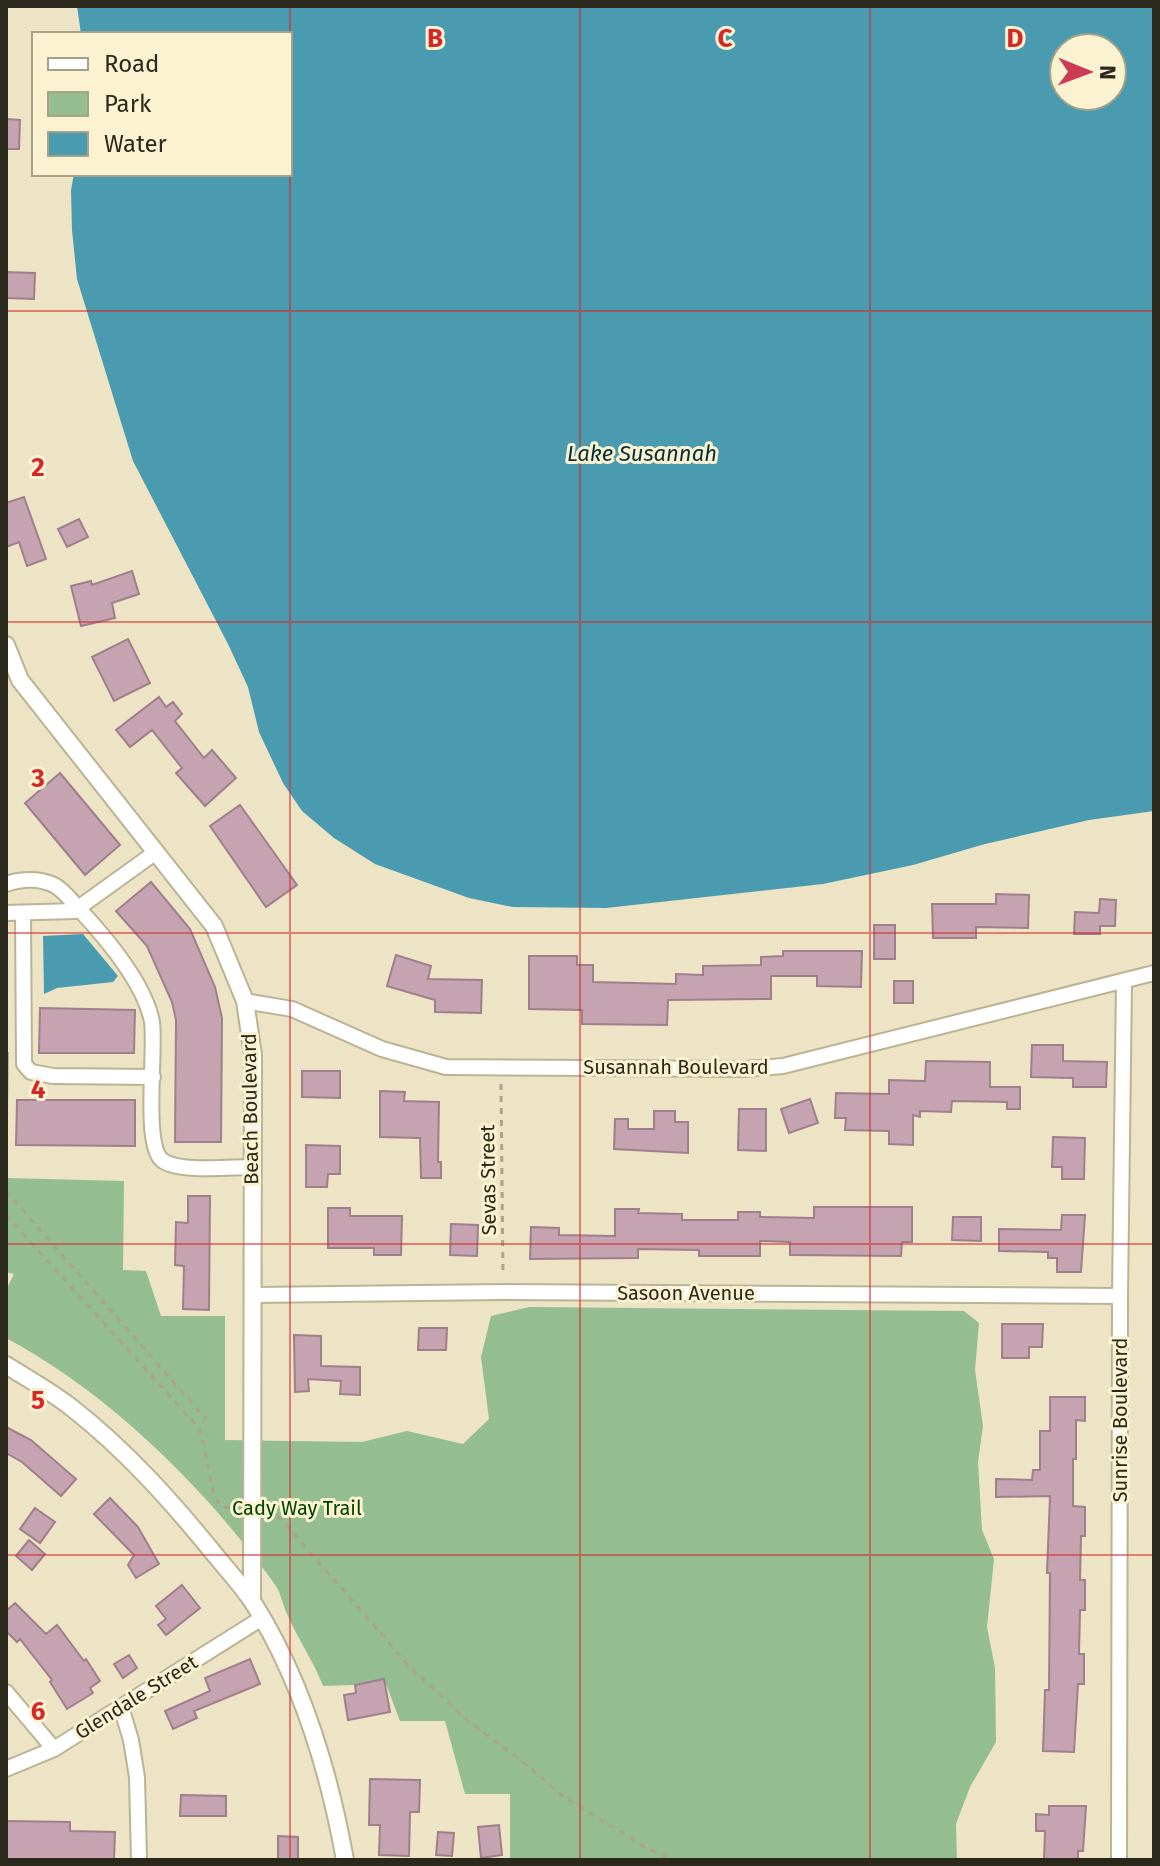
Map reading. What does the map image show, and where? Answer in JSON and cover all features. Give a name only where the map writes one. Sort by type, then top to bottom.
[{"type":"street","name":"Beach Boulevard","points":[[6,645],[13,680],[214,926],[245,1001],[253,1055],[252,1601]]},
{"type":"street","points":[[6,913],[65,914],[79,909],[156,852]]},
{"type":"street","points":[[6,884],[18,880],[56,886],[111,943],[148,1006],[152,1024],[152,1134],[156,1154],[175,1167],[252,1167]]},
{"type":"street","points":[[23,913],[24,1064],[31,1072],[53,1076],[153,1077]]},
{"type":"street","name":"Susannah Boulevard","points":[[245,1001],[292,1009],[382,1049],[446,1067],[745,1069],[783,1066],[1154,973]]},
{"type":"street","name":"Sunrise Boulevard","points":[[1119,1860],[1124,981]]},
{"type":"street","name":"Sasoon Avenue","points":[[252,1295],[503,1292],[1120,1296]]},
{"type":"street","points":[[6,1365],[72,1407],[137,1467],[184,1517],[252,1601],[288,1670],[312,1729],[333,1795],[345,1860]]},
{"type":"street","name":"Glendale Street","points":[[6,1769],[54,1749],[262,1618]]},
{"type":"street","points":[[6,1692],[54,1749]]},
{"type":"street","points":[[121,1707],[137,1777],[139,1860]]},
{"type":"path","name":"Sevas Street","points":[[501,1068],[503,1292]]},
{"type":"path","points":[[6,1191],[205,1418],[204,1424]]},
{"type":"path","points":[[6,1215],[199,1428],[206,1443],[219,1503],[243,1510]]},
{"type":"path","points":[[273,1512],[410,1667],[468,1721],[521,1760],[561,1795],[631,1839],[672,1860]]},
{"type":"green space","name":"Cady Way Trail","points":[[6,1052],[9,1052],[7,1178],[124,1181],[123,1270],[146,1271],[161,1316],[225,1316],[225,1440],[362,1442],[407,1431],[463,1444],[489,1419],[481,1357],[491,1316],[529,1307],[964,1311],[979,1323],[975,1370],[983,1426],[978,1462],[982,1530],[994,1559],[987,1627],[995,1668],[996,1742],[970,1787],[956,1824],[957,1860],[510,1860],[510,1794],[465,1794],[445,1721],[400,1721],[386,1684],[323,1686],[276,1586],[188,1480],[83,1387],[6,1338],[6,1290],[14,1274],[6,1272]]},
{"type":"water","name":"Lake Susannah","points":[[77,6],[1154,6],[1154,811],[1089,820],[985,844],[913,865],[823,884],[606,908],[513,907],[469,898],[375,864],[334,838],[302,811],[283,783],[259,732],[248,687],[228,644],[133,461],[77,279],[72,230],[74,176],[292,176],[292,32],[81,32]]},
{"type":"water","points":[[83,934],[118,976],[113,982],[57,988],[44,994],[43,936]]},
{"type":"building","points":[[6,119],[20,120],[19,149],[6,149]]},
{"type":"building","points":[[6,272],[35,273],[34,299],[6,298]]},
{"type":"building","points":[[24,497],[46,559],[27,566],[19,542],[6,547],[6,503]]},
{"type":"building","points":[[79,519],[88,537],[67,547],[58,529]]},
{"type":"building","points":[[132,571],[139,594],[112,603],[115,618],[81,626],[71,586],[91,581],[92,585]]},
{"type":"building","points":[[128,639],[150,683],[114,701],[92,657]]},
{"type":"building","points":[[159,697],[166,707],[173,702],[182,714],[175,721],[204,758],[212,750],[236,778],[205,806],[176,773],[182,768],[152,730],[130,747],[116,730]]},
{"type":"building","points":[[60,773],[120,845],[85,875],[25,803]]},
{"type":"building","points":[[240,805],[297,885],[266,907],[210,826]]},
{"type":"building","points":[[151,882],[190,929],[215,987],[222,1018],[221,1142],[175,1142],[176,1020],[172,1002],[147,946],[116,911]]},
{"type":"building","points":[[996,894],[1029,895],[1028,928],[976,927],[976,938],[933,938],[932,904],[996,904]]},
{"type":"building","points":[[1100,899],[1116,900],[1115,926],[1100,926],[1100,934],[1074,934],[1075,912],[1099,913]]},
{"type":"building","points":[[874,925],[895,925],[895,959],[874,959]]},
{"type":"building","points":[[783,951],[862,951],[861,987],[817,986],[817,976],[771,976],[771,999],[668,1000],[667,1025],[582,1024],[582,1010],[529,1009],[529,956],[577,956],[577,965],[593,965],[593,982],[676,984],[676,974],[703,975],[703,966],[761,965],[761,957],[783,956]]},
{"type":"building","points":[[396,955],[431,966],[428,979],[482,980],[481,1013],[435,1012],[435,1000],[387,986]]},
{"type":"building","points":[[894,981],[913,981],[913,1003],[894,1003]]},
{"type":"building","points":[[40,1008],[135,1010],[134,1053],[39,1053]]},
{"type":"building","points":[[1032,1045],[1063,1045],[1063,1061],[1107,1062],[1106,1087],[1073,1087],[1073,1078],[1031,1077]]},
{"type":"building","points":[[926,1061],[990,1062],[990,1087],[1020,1087],[1020,1109],[1007,1109],[1007,1102],[952,1101],[951,1112],[920,1111],[920,1117],[913,1115],[913,1145],[889,1144],[889,1131],[845,1130],[846,1118],[835,1118],[836,1093],[889,1094],[889,1080],[925,1081]]},
{"type":"building","points":[[302,1071],[340,1071],[340,1098],[302,1097]]},
{"type":"building","points":[[380,1091],[405,1092],[404,1101],[439,1102],[438,1162],[441,1162],[441,1178],[421,1178],[420,1138],[380,1137]]},
{"type":"building","points":[[810,1099],[818,1123],[789,1133],[781,1109]]},
{"type":"building","points":[[17,1100],[135,1100],[135,1146],[16,1145]]},
{"type":"building","points":[[739,1109],[766,1109],[766,1151],[738,1150]]},
{"type":"building","points":[[654,1111],[675,1111],[675,1122],[688,1122],[688,1153],[614,1149],[615,1119],[628,1119],[628,1129],[654,1129]]},
{"type":"building","points":[[1053,1137],[1085,1138],[1084,1179],[1062,1179],[1062,1167],[1052,1167]]},
{"type":"building","points":[[306,1145],[340,1146],[340,1174],[328,1174],[327,1187],[306,1187]]},
{"type":"building","points":[[188,1196],[210,1196],[209,1310],[183,1309],[184,1266],[175,1265],[176,1222],[188,1223]]},
{"type":"building","points":[[814,1207],[912,1207],[912,1242],[902,1242],[901,1256],[790,1255],[790,1242],[760,1241],[760,1256],[699,1256],[699,1250],[638,1249],[638,1258],[530,1259],[531,1227],[559,1228],[559,1235],[615,1236],[615,1209],[682,1214],[682,1220],[738,1220],[738,1212],[760,1212],[760,1217],[814,1218]]},
{"type":"building","points":[[328,1208],[350,1208],[350,1216],[402,1216],[401,1255],[374,1255],[374,1248],[328,1248]]},
{"type":"building","points":[[1062,1215],[1085,1215],[1081,1272],[1057,1272],[1057,1258],[1048,1258],[1048,1252],[999,1251],[999,1229],[1061,1230]]},
{"type":"building","points":[[953,1217],[981,1217],[981,1241],[952,1240]]},
{"type":"building","points":[[451,1224],[478,1225],[477,1256],[450,1255]]},
{"type":"building","points":[[1002,1324],[1043,1324],[1042,1347],[1029,1347],[1029,1358],[1002,1358]]},
{"type":"building","points":[[419,1328],[447,1328],[446,1350],[418,1350]]},
{"type":"building","points":[[294,1335],[321,1336],[321,1366],[360,1367],[360,1395],[340,1394],[341,1381],[308,1379],[309,1391],[295,1392]]},
{"type":"building","points":[[1050,1397],[1085,1397],[1085,1421],[1076,1420],[1076,1459],[1073,1459],[1073,1506],[1085,1507],[1080,1580],[1085,1580],[1085,1610],[1080,1610],[1079,1654],[1084,1654],[1084,1684],[1078,1684],[1074,1752],[1043,1751],[1045,1690],[1049,1690],[1050,1573],[1047,1573],[1050,1496],[996,1497],[996,1479],[1032,1480],[1033,1470],[1040,1470],[1040,1431],[1050,1431]]},
{"type":"building","points":[[6,1427],[31,1440],[76,1479],[61,1496],[22,1462],[6,1453]]},
{"type":"building","points":[[110,1498],[138,1527],[159,1564],[136,1578],[128,1565],[134,1555],[94,1514]]},
{"type":"building","points":[[35,1508],[55,1522],[40,1543],[20,1529]]},
{"type":"building","points":[[29,1540],[45,1554],[32,1570],[16,1556]]},
{"type":"building","points":[[182,1585],[200,1608],[166,1635],[158,1625],[166,1619],[156,1606]]},
{"type":"building","points":[[15,1603],[46,1634],[57,1625],[100,1681],[90,1688],[93,1693],[67,1709],[50,1682],[52,1680],[20,1639],[17,1642],[6,1631],[6,1611]]},
{"type":"building","points":[[129,1655],[137,1668],[123,1678],[114,1664]]},
{"type":"building","points":[[250,1659],[260,1684],[194,1711],[197,1718],[173,1729],[165,1711],[210,1691],[205,1678]]},
{"type":"building","points":[[384,1679],[390,1712],[348,1720],[344,1695],[356,1693],[355,1685]]},
{"type":"building","points":[[370,1779],[420,1780],[419,1812],[410,1812],[409,1856],[379,1855],[380,1825],[369,1825]]},
{"type":"building","points":[[181,1795],[226,1796],[226,1816],[180,1816]]},
{"type":"building","points":[[1049,1806],[1086,1806],[1083,1851],[1078,1851],[1078,1860],[1044,1860],[1045,1831],[1036,1831],[1036,1814],[1049,1815]]},
{"type":"building","points":[[6,1821],[70,1822],[70,1831],[115,1832],[114,1860],[6,1860]]},
{"type":"building","points":[[499,1825],[502,1855],[481,1858],[478,1827]]},
{"type":"building","points":[[438,1832],[454,1833],[452,1856],[436,1855]]},
{"type":"building","points":[[278,1836],[298,1837],[298,1860],[278,1860]]}]
